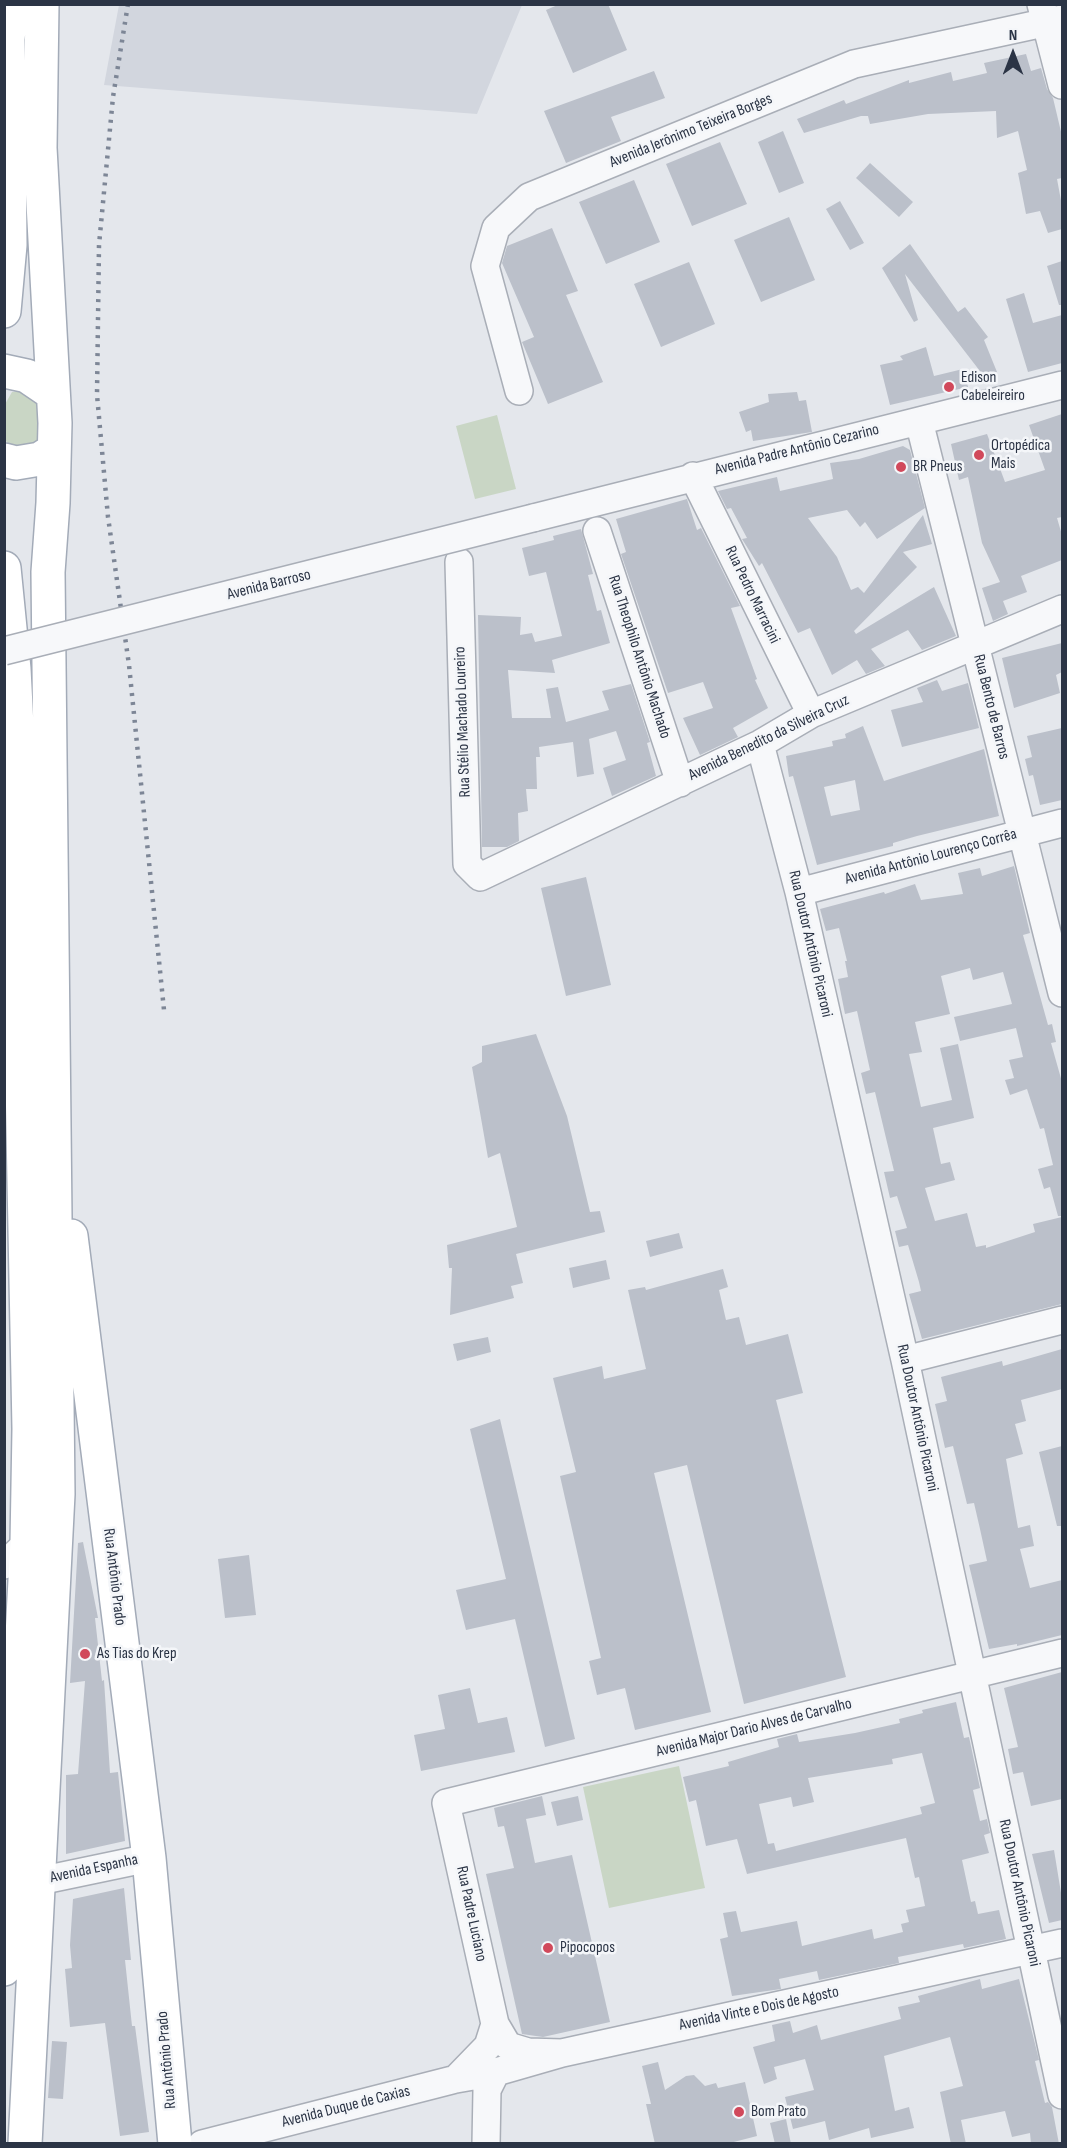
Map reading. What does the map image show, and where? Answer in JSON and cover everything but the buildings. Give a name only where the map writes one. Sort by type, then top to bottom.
[{"type":"main road","points":[[4,311],[10,245],[6,39],[12,4]]},
{"type":"main road","points":[[4,1969],[18,1886],[58,1494],[54,1283],[56,1119],[48,572],[54,450],[40,148],[42,4]]},
{"type":"main road","points":[[4,371],[27,376],[52,393]]},
{"type":"main road","points":[[4,460],[16,463],[40,459],[54,450]]},
{"type":"main road","points":[[4,567],[14,669],[13,1083],[29,1429],[16,1554],[18,1886],[25,2144]]},
{"type":"main road","name":"Rua Antônio Prado","points":[[56,1119],[149,1858],[175,2144]]},
{"type":"street","points":[[1050,16],[1062,85]]},
{"type":"street","name":"Avenida Jerônimo Teixeira Borges","points":[[519,391],[485,266],[496,228],[530,197],[854,64],[1050,16]]},
{"type":"street","name":"Avenida Padre Antônio Cezarino","points":[[533,518],[1062,385]]},
{"type":"street","name":"Rua Bento de Barros","points":[[919,421],[1062,993]]},
{"type":"street","name":"Rua Pedro Marracini","points":[[693,476],[811,714]]},
{"type":"street","name":"Avenida Barroso","points":[[4,651],[533,518]]},
{"type":"street","name":"Rua Theophilo Antônio Machado","points":[[597,531],[680,783]]},
{"type":"street","name":"Rua Stélio Machado Loureiro","points":[[459,562],[467,864],[480,877]]},
{"type":"street","name":"Avenida Benedito da Silveira Cruz","points":[[480,877],[760,744],[811,714],[1062,609]]},
{"type":"street","name":"Rua Doutor Antônio Picaroni","points":[[760,744],[799,892],[905,1360],[1062,2095]]},
{"type":"street","name":"Avenida Antônio Lourenço Corrêa","points":[[799,892],[1062,823]]},
{"type":"street","points":[[905,1360],[1062,1320]]},
{"type":"street","name":"Avenida Major Dario Alves de Carvalho","points":[[446,1803],[1062,1653]]},
{"type":"street","name":"Rua Padre Luciano","points":[[446,1803],[495,2024],[508,2046],[528,2052],[562,2053]]},
{"type":"street","name":"Avenida Espanha","points":[[18,1886],[149,1858]]},
{"type":"street","name":"Avenida Vinte e Dois de Agosto","points":[[456,2079],[495,2072],[562,2053],[1062,1943]]},
{"type":"street","points":[[485,2113],[456,2079],[488,2046],[495,2024]]},
{"type":"street","points":[[486,2144],[487,2090],[495,2072]]},
{"type":"street","name":"Avenida Duque de Caxias","points":[[202,2144],[456,2079]]},
{"type":"shaded area","points":[[119,4],[522,5],[477,114],[104,85]]},
{"type":"green space","points":[[22,391],[38,399],[39,442],[12,449],[6,441],[4,406],[12,392]]},
{"type":"green space","points":[[497,415],[516,489],[475,499],[456,426]]},
{"type":"green space","points":[[679,1766],[705,1888],[609,1908],[583,1787]]},
{"type":"railway","points":[[128,4],[113,97],[99,245],[97,395],[108,517],[129,665],[164,1010]]},
{"type":"place","name":"Edison Cabeleireiro","points":[[949,387]]},
{"type":"place","name":"Ortopédica Mais","points":[[979,455]]},
{"type":"place","name":"BR Pneus","points":[[901,467]]},
{"type":"place","name":"As Tias do Krep","points":[[85,1654]]},
{"type":"place","name":"Pipocopos","points":[[548,1948]]},
{"type":"place","name":"Bom Prato","points":[[739,2112]]}]
